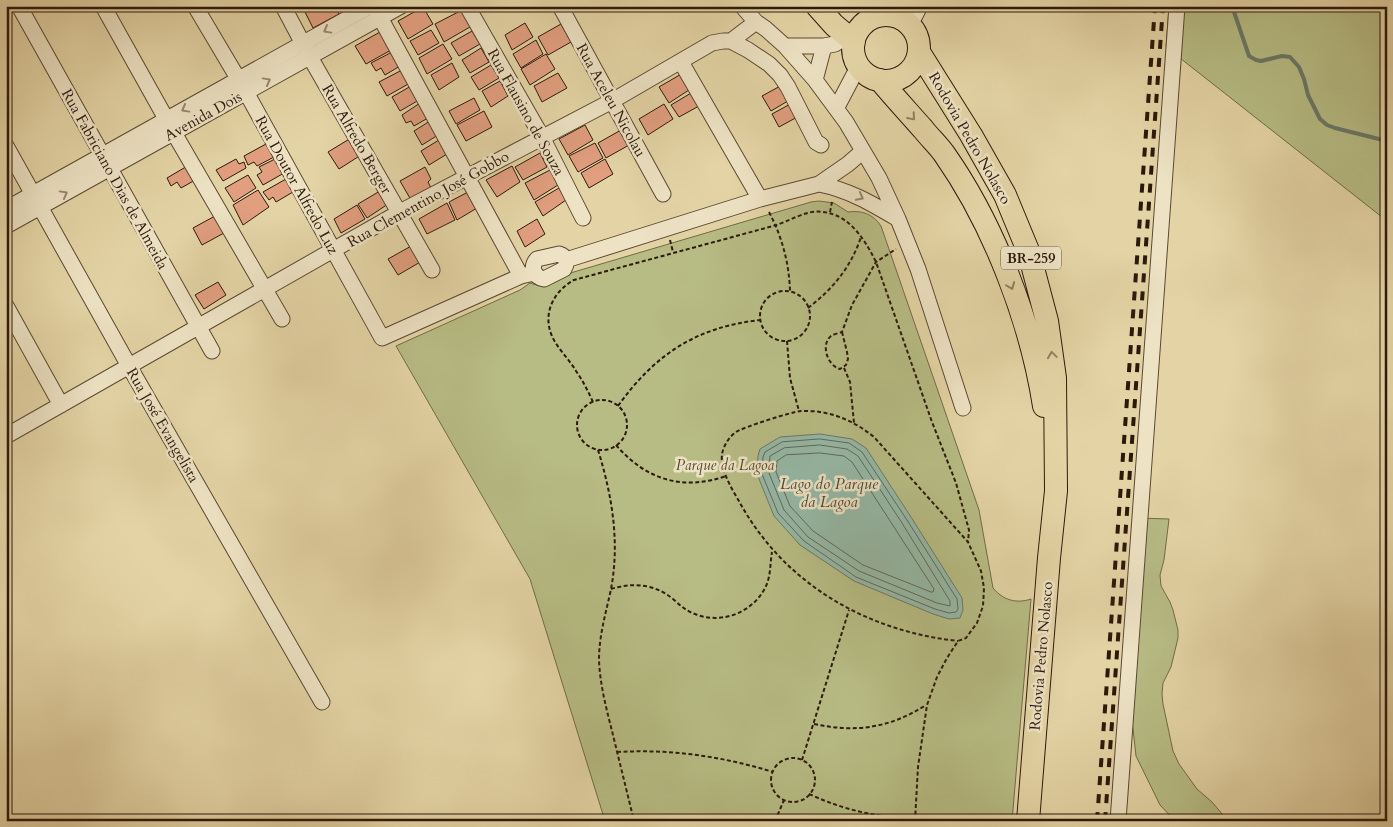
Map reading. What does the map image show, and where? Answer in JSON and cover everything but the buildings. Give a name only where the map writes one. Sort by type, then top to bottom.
[{"type":"highway","points":[[817,6],[834,25],[851,38],[852,50],[858,67],[871,79],[888,82],[905,76],[917,63],[920,46],[915,29],[915,16],[902,17],[879,10],[851,38]]},
{"type":"highway","name":"Rodovia Pedro Nolasco","points":[[919,52],[971,135],[1005,195],[1029,253],[1047,321],[1055,378],[1056,491],[1028,821]]},
{"type":"highway","name":"Rodovia Pedro Nolasco","points":[[880,80],[945,154],[979,210],[1002,262],[1026,326],[1040,382],[1056,491]]},
{"type":"street","name":"Rua Fabriciano Dias de Almeida","points":[[19,6],[212,351]]},
{"type":"street","points":[[103,6],[282,319]]},
{"type":"street","name":"Rua Doutor Alfredo Luz","points":[[195,6],[246,92],[382,338],[528,274]]},
{"type":"street","name":"Rua Alfredo Berger","points":[[283,6],[302,43],[432,270]]},
{"type":"street","name":"Avenida Dois","points":[[6,226],[37,200],[105,162],[166,119],[302,43],[374,10],[400,6]]},
{"type":"street","name":"Rua Flausino de Souza","points":[[467,6],[542,137],[583,218]]},
{"type":"street","name":"Rua Aceleu Nicolau","points":[[560,6],[663,194]]},
{"type":"street","points":[[742,6],[756,22],[784,46],[815,80],[836,107],[879,178],[918,269],[962,408]]},
{"type":"street","points":[[1118,821],[1177,6]]},
{"type":"street","name":"Avenida Dois","points":[[105,162],[174,133],[310,57],[374,10]]},
{"type":"street","points":[[374,10],[467,176],[528,274],[540,278],[544,279],[564,269],[567,263],[566,260],[760,199],[818,184],[848,164],[863,151]]},
{"type":"street","points":[[756,22],[731,41],[769,64],[780,75],[816,142],[821,144]]},
{"type":"street","points":[[784,46],[824,46],[851,38]]},
{"type":"street","name":"Rua Clementino José Gobbo","points":[[6,436],[400,212],[612,101],[712,43],[731,41]]},
{"type":"street","points":[[815,80],[824,46]]},
{"type":"street","points":[[680,62],[760,199]]},
{"type":"street","points":[[836,107],[858,67]]},
{"type":"street","name":"Rua José Evangelista","points":[[6,146],[129,366],[322,702]]},
{"type":"street","points":[[818,184],[851,193],[898,219]]},
{"type":"street","name":"Avenida Dois","points":[[6,209],[37,200]]},
{"type":"street","points":[[6,306],[61,404]]},
{"type":"path","points":[[760,199],[776,225],[786,254],[790,292]]},
{"type":"path","points":[[593,402],[578,374],[555,342],[549,328],[548,320],[551,305],[562,288],[574,280],[776,225],[815,211],[837,215],[850,224],[861,237],[876,262],[932,422],[956,483],[969,530],[968,542]]},
{"type":"path","points":[[808,308],[820,300],[839,279],[852,259],[861,237]]},
{"type":"path","points":[[844,368],[848,359],[842,332],[852,305],[876,262],[906,242]]},
{"type":"path","points":[[790,292],[801,297],[808,308],[809,320],[804,332],[794,340],[781,341],[770,336],[765,331],[760,320],[765,301],[776,293],[790,292]]},
{"type":"path","points":[[618,406],[628,391],[654,364],[683,344],[713,330],[760,320]]},
{"type":"path","points":[[842,332],[831,336],[826,354],[829,362],[835,367],[844,368]]},
{"type":"path","points":[[787,341],[790,378],[799,411]]},
{"type":"path","points":[[844,368],[850,382],[854,423]]},
{"type":"path","points":[[600,400],[618,406],[625,417],[626,430],[624,436],[611,448],[598,450],[587,445],[577,429],[582,410],[593,402],[600,400]]},
{"type":"path","points":[[799,411],[832,414],[854,423],[874,437],[968,542],[981,571],[984,597],[977,623],[966,638],[958,641],[922,636],[867,618],[832,600],[801,577],[773,550],[746,515],[726,476],[723,469],[722,453],[724,446],[731,436],[742,429],[799,411]]},
{"type":"path","points":[[616,445],[633,463],[643,470],[665,479],[690,483],[726,476]]},
{"type":"path","points":[[598,450],[608,484],[613,513],[615,551],[611,589],[600,640],[600,672],[604,698],[634,821]]},
{"type":"path","points":[[611,589],[630,585],[648,586],[666,594],[680,606],[696,615],[714,618],[733,616],[749,607],[761,594],[769,578],[773,550]]},
{"type":"path","points":[[802,760],[849,609]]},
{"type":"path","points":[[809,794],[837,806],[866,814],[915,819],[918,767],[927,704],[942,667],[958,641]]},
{"type":"path","points":[[814,724],[842,729],[870,728],[900,720],[927,704]]},
{"type":"path","points":[[617,752],[660,751],[704,755],[750,764],[773,772]]},
{"type":"path","points":[[791,758],[802,760],[813,773],[814,784],[809,794],[800,800],[795,802],[784,800],[775,793],[773,788],[771,778],[773,772],[780,762],[791,758]]},
{"type":"path","points":[[775,821],[784,800]]},
{"type":"green space","points":[[1169,6],[1387,6],[1387,221],[1166,47]]},
{"type":"green space","name":"Parque da Lagoa","points":[[819,201],[834,203],[848,212],[867,214],[874,218],[881,226],[979,510],[993,588],[1010,600],[1031,599],[1012,821],[605,821],[530,579],[396,346],[520,290],[530,283],[550,284],[567,274]]},
{"type":"green space","points":[[1138,518],[1169,519],[1164,560],[1160,575],[1161,586],[1173,610],[1178,638],[1171,667],[1163,683],[1162,694],[1173,751],[1179,764],[1197,789],[1212,802],[1228,821],[1175,821],[1160,805],[1136,756],[1127,675]]},
{"type":"water","name":"Lago do Parque da Lagoa","points":[[820,434],[852,439],[866,448],[962,598],[963,610],[960,618],[949,619],[933,614],[854,581],[800,545],[774,516],[757,474],[760,449],[780,437]]},
{"type":"waterway","points":[[1232,6],[1249,56],[1261,61],[1282,56],[1290,57],[1299,67],[1308,95],[1320,119],[1327,125],[1335,128],[1387,141]]},
{"type":"railway","points":[[1097,821],[1155,6]]},
{"type":"railway","points":[[1105,821],[1163,6]]}]
